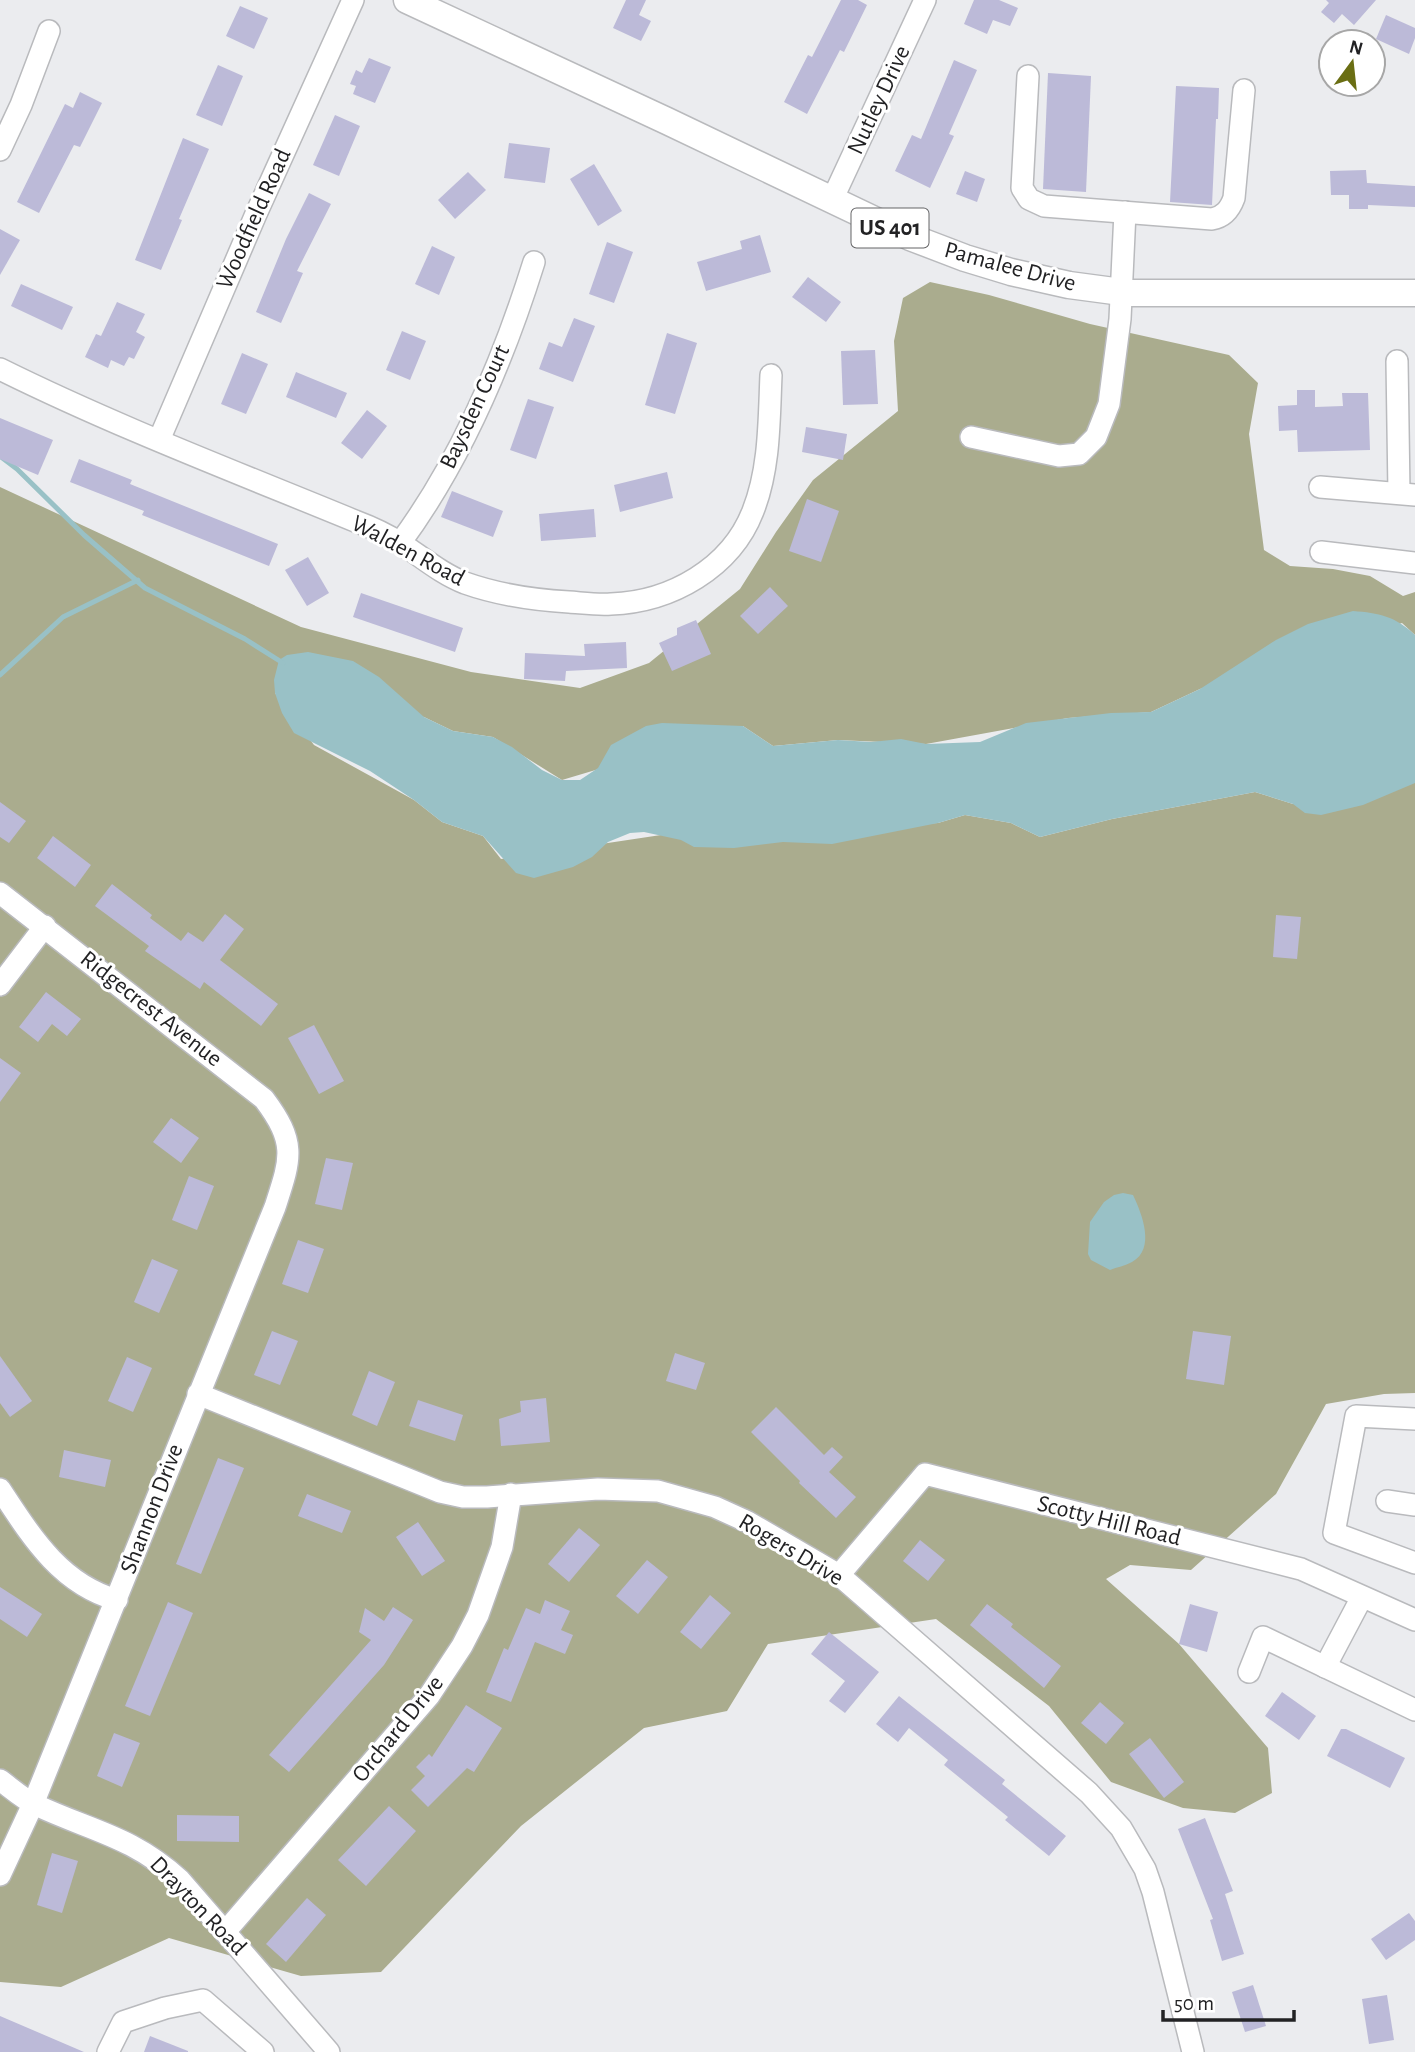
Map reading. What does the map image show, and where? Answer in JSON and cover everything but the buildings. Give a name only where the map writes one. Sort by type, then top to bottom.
[{"type":"main road","name":"Pamalee Drive","points":[[407,0],[910,237],[1011,272],[1069,285],[1122,292],[1415,293]]},
{"type":"street","name":"Woodfield Road","points":[[159,440],[256,214],[353,0]]},
{"type":"street","name":"Nutley Drive","points":[[832,200],[926,0]]},
{"type":"street","points":[[0,150],[22,105],[49,31]]},
{"type":"street","points":[[1028,76],[1022,188],[1036,203],[1044,206],[1212,219],[1220,218],[1234,198],[1244,90]]},
{"type":"street","points":[[971,437],[1059,456],[1079,453],[1096,437],[1109,404],[1122,292],[1125,212]]},
{"type":"street","name":"Baysden Court","points":[[400,542],[424,510],[454,455],[517,317],[534,262]]},
{"type":"street","points":[[1320,487],[1407,494],[1397,361]]},
{"type":"street","name":"Walden Road","points":[[0,369],[159,440],[356,521],[400,542],[440,571],[462,582],[536,601],[610,604],[650,599],[692,581],[728,551],[743,532],[760,488],[769,441],[771,375]]},
{"type":"street","points":[[1321,552],[1415,563]]},
{"type":"street","name":"Ridgecrest Avenue","points":[[0,893],[264,1099],[288,1138]]},
{"type":"street","points":[[0,985],[45,926]]},
{"type":"street","name":"Shannon Drive","points":[[0,1875],[33,1804],[117,1600],[275,1207],[288,1164],[288,1138]]},
{"type":"street","name":"Rogers Drive","points":[[198,1394],[440,1492],[463,1497],[622,1489],[658,1491],[681,1496],[748,1522],[839,1575],[1089,1793],[1121,1828],[1140,1859],[1153,1892],[1193,2052]]},
{"type":"street","points":[[1415,1419],[1356,1416],[1334,1532],[1415,1563]]},
{"type":"street","name":"Scotty Hill Road","points":[[839,1575],[925,1474],[1301,1570],[1415,1619]]},
{"type":"street","points":[[0,1489],[36,1543],[52,1560],[89,1590],[117,1600]]},
{"type":"street","name":"Orchard Drive","points":[[225,1932],[429,1696],[467,1636],[491,1581],[502,1547],[511,1494]]},
{"type":"street","points":[[1387,1501],[1415,1505]]},
{"type":"street","points":[[1325,1667],[1362,1597]]},
{"type":"street","points":[[1248,1672],[1263,1637],[1415,1710]]},
{"type":"street","name":"Drayton Road","points":[[0,1780],[33,1804],[142,1850],[180,1880],[329,2052]]},
{"type":"street","points":[[108,2052],[123,2022],[165,2008],[203,2000],[263,2052]]},
{"type":"green space","points":[[930,282],[989,295],[1090,324],[1229,355],[1258,383],[1249,434],[1264,550],[1290,566],[1333,569],[1370,576],[1403,596],[1415,592],[1415,635],[1402,623],[1200,689],[1151,712],[1068,718],[926,744],[838,740],[773,746],[743,726],[562,780],[493,737],[453,731],[424,717],[275,693],[314,745],[414,800],[442,822],[483,836],[501,859],[661,835],[938,823],[965,815],[1011,823],[1040,837],[1112,819],[1255,792],[1293,804],[1415,782],[1415,1393],[1384,1394],[1326,1404],[1276,1494],[1191,1570],[1130,1565],[1106,1579],[1179,1644],[1268,1748],[1272,1793],[1235,1813],[1183,1808],[1111,1782],[1049,1706],[936,1619],[768,1644],[727,1711],[644,1728],[521,1826],[381,1972],[301,1976],[169,1938],[61,1987],[0,1982],[0,487],[301,627],[471,672],[580,688],[649,663],[740,589],[813,480],[898,411],[894,341],[903,298]]},
{"type":"water","points":[[1353,611],[1386,617],[1415,635],[1415,783],[1363,805],[1321,815],[1305,813],[1293,804],[1255,792],[1112,819],[1040,837],[1011,823],[965,815],[832,844],[783,842],[734,848],[694,847],[681,840],[644,832],[630,833],[608,842],[592,857],[573,867],[534,878],[516,873],[483,836],[442,822],[370,771],[294,733],[282,713],[274,680],[279,660],[287,655],[308,652],[353,661],[379,677],[424,717],[453,731],[493,737],[562,780],[580,780],[598,768],[611,745],[646,726],[662,723],[743,726],[773,746],[838,740],[871,742],[901,739],[926,744],[980,742],[1026,723],[1111,713],[1151,712],[1200,689],[1276,640],[1308,624]]},
{"type":"water","points":[[1123,1193],[1133,1195],[1140,1212],[1145,1231],[1144,1249],[1129,1263],[1110,1270],[1091,1260],[1088,1254],[1090,1222],[1104,1202]]},
{"type":"waterway","points":[[0,456],[145,588],[245,639],[283,663]]},
{"type":"waterway","points":[[0,675],[63,617],[138,580]]}]
